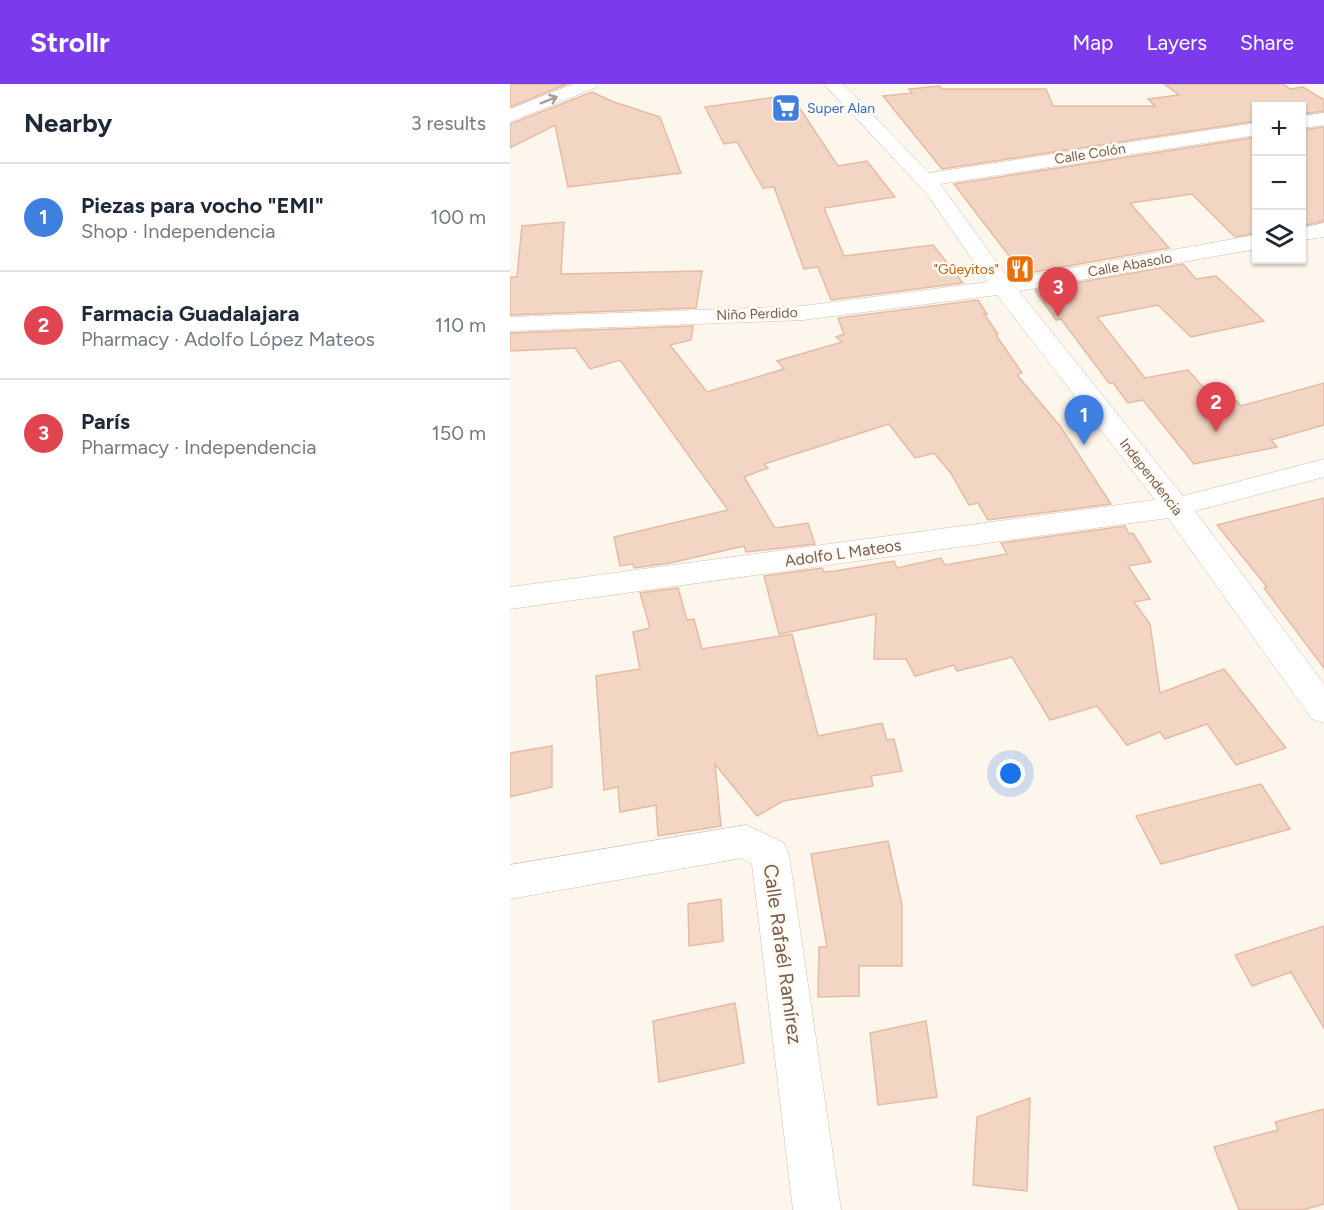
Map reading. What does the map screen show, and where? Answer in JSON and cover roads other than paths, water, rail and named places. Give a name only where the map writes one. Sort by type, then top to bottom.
[{"type":"street","points":[[510,116],[589,84]]},
{"type":"street","name":"Independencia","points":[[833,84],[924,180],[1003,287],[1176,507],[1324,710]]},
{"type":"street","points":[[1306,121],[1324,118]]},
{"type":"street","name":"Calle Colón","points":[[924,180],[1252,130]]},
{"type":"street","points":[[1306,233],[1324,230]]},
{"type":"street","name":"Calle Abasolo","points":[[1003,287],[1252,243]]},
{"type":"street","name":"Niño Perdido","points":[[510,324],[803,313],[1003,287]]},
{"type":"street","name":"Adolfo L Mateos","points":[[510,598],[1176,507],[1324,468]]},
{"type":"street","name":"Calle Rafaél Ramírez","points":[[510,882],[746,841],[770,855],[817,1210]]},
{"type":"place","name":"Super Alan","points":[[786,108]]},
{"type":"place","name":"\"Gûeyitos\"","points":[[1020,269]]},
{"type":"place","name":"París","points":[[1058,317]]},
{"type":"place","name":"Farmacia Guadalajara","points":[[1216,432]]},
{"type":"place","name":"Piezas para vocho \"EMI\"","points":[[1084,445]]}]
